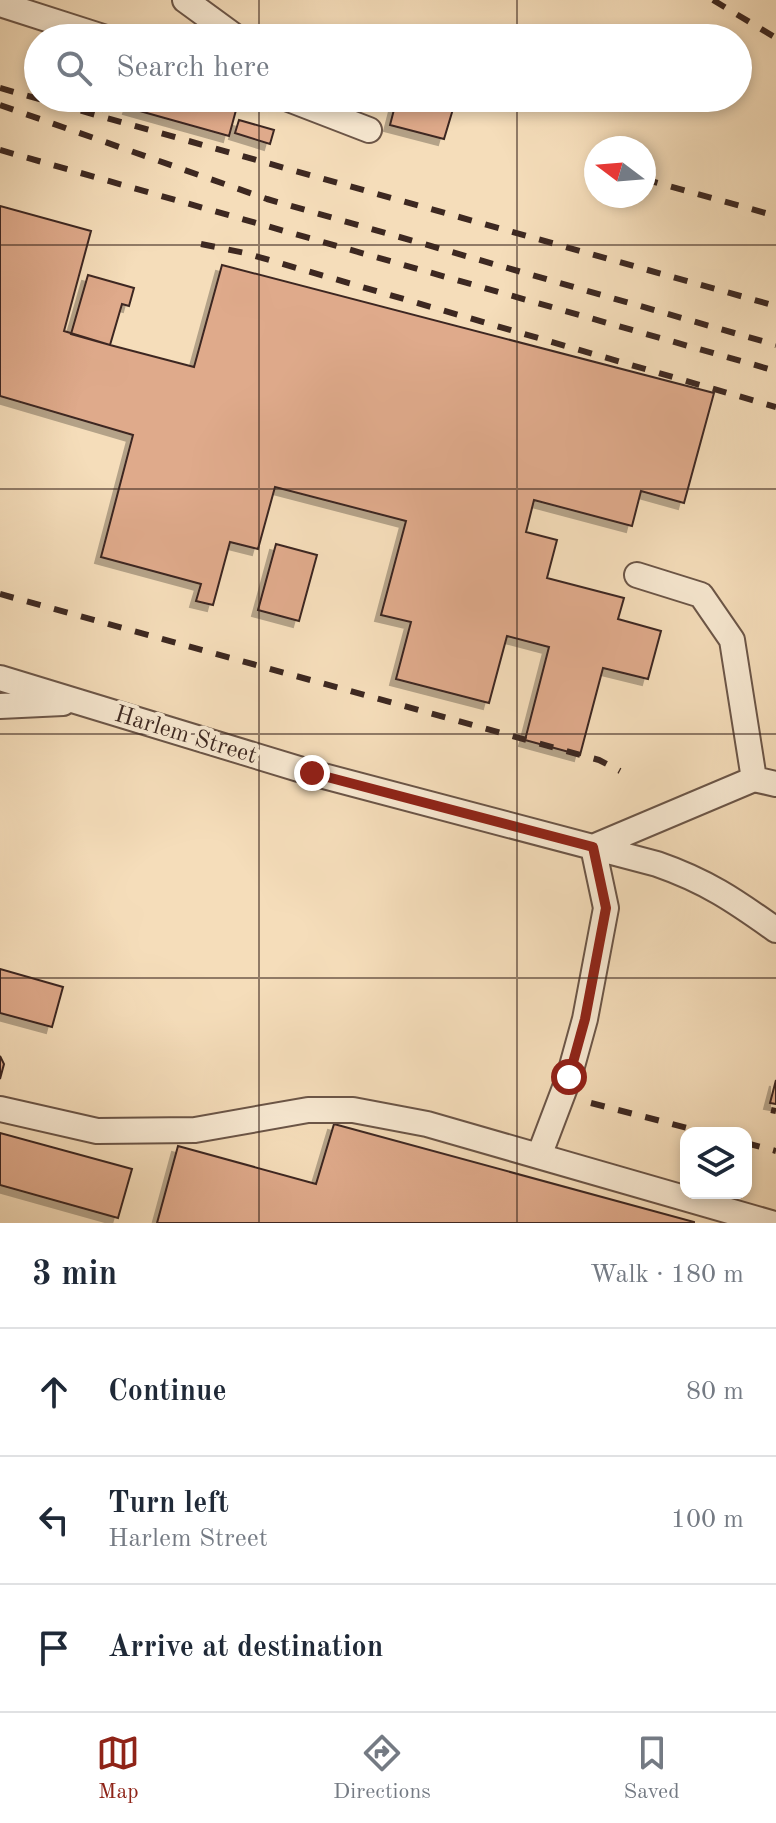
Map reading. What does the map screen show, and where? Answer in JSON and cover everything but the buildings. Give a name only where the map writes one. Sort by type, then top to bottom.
[{"type":"lane","points":[[185,0],[218,24]]},
{"type":"lane","points":[[0,4],[62,24]]},
{"type":"lane","points":[[329,112],[369,130]]},
{"type":"lane","points":[[539,1156],[573,1063],[585,1019],[606,908],[593,847],[765,781],[732,640],[701,595],[637,575]]},
{"type":"lane","name":"Harlem Street","points":[[0,678],[312,773],[687,874],[722,891],[776,930]]},
{"type":"lane","points":[[0,706],[81,703]]},
{"type":"lane","points":[[0,1109],[97,1131],[195,1130],[308,1110],[353,1110],[427,1124],[771,1223]]},
{"type":"railway","points":[[713,0],[776,38]]},
{"type":"railway","points":[[0,88],[24,95]]},
{"type":"railway","points":[[0,105],[267,199],[776,345]]},
{"type":"railway","points":[[85,112],[776,306]]},
{"type":"railway","points":[[0,150],[776,371]]},
{"type":"railway","points":[[656,182],[776,216]]},
{"type":"railway","points":[[201,244],[245,253],[776,407]]},
{"type":"railway","points":[[0,594],[599,760],[620,771]]},
{"type":"railway","points":[[591,1103],[684,1127]]},
{"type":"railway","points":[[771,1110],[776,1111]]},
{"type":"railway","points":[[752,1145],[776,1151]]},
{"type":"route","points":[[312,773],[593,847],[606,908],[585,1019],[569,1077]]}]
